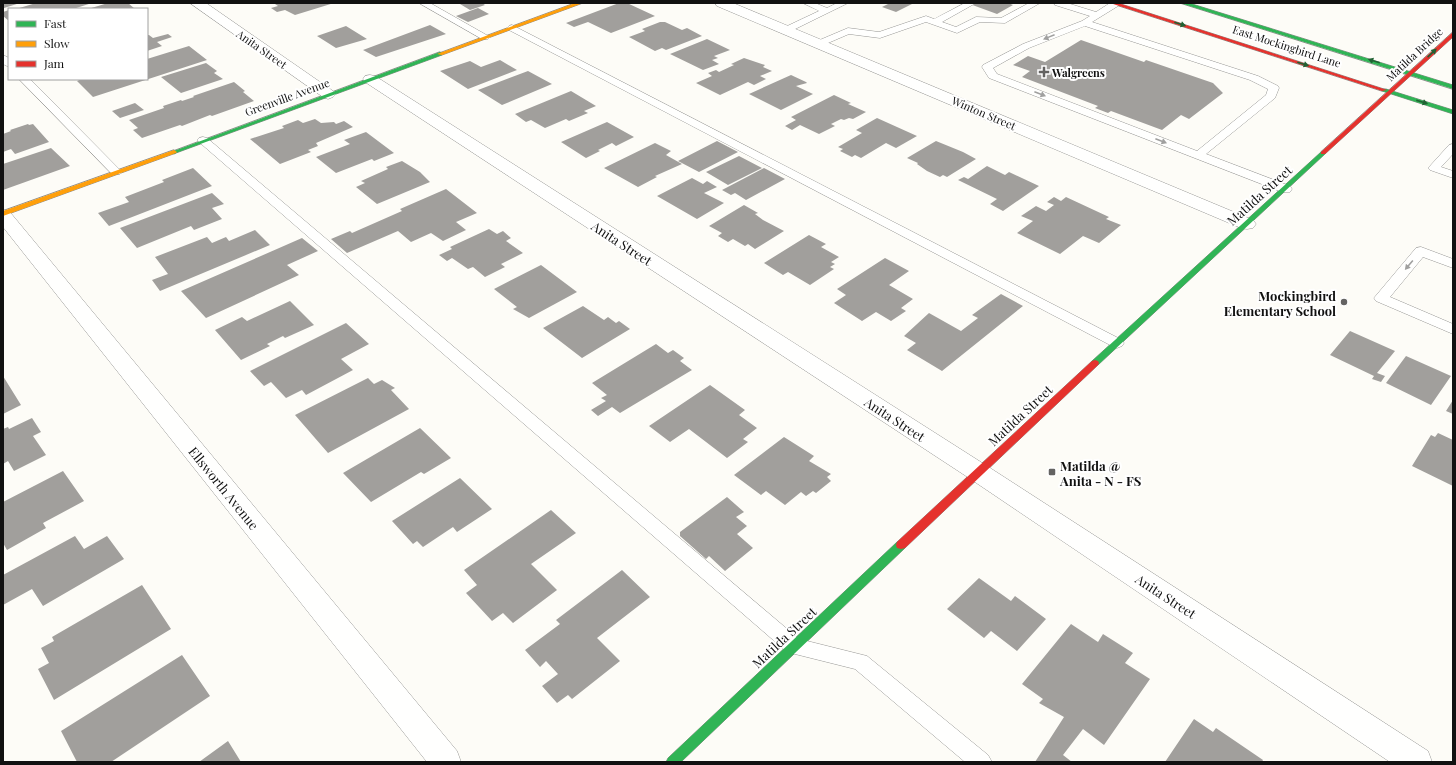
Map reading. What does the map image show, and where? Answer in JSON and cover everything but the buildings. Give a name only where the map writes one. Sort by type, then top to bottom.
[{"type":"main road","name":"Greenville Avenue","points":[[3,214],[580,3]]},
{"type":"main road","name":"East Mockingbird Lane","points":[[1114,3],[1453,112]]},
{"type":"main road","name":"East Mockingbird Lane","points":[[1183,3],[1453,87]]},
{"type":"main road","name":"Matilda Bridge","points":[[1392,92],[1453,34]]},
{"type":"main road","name":"Matilda Street","points":[[672,762],[978,472],[1392,92]]},
{"type":"street","name":"Anita Street","points":[[197,3],[328,94]]},
{"type":"street","name":"Winton Street","points":[[722,3],[1247,224]]},
{"type":"street","name":"Anita Street","points":[[370,79],[978,472],[1417,762]]},
{"type":"street","name":"Ellsworth Avenue","points":[[3,214],[446,762]]},
{"type":"lane","points":[[423,3],[485,37]]},
{"type":"lane","points":[[807,3],[827,11]]},
{"type":"lane","points":[[786,30],[844,3]]},
{"type":"lane","points":[[818,44],[848,31],[880,35],[926,19],[956,3]]},
{"type":"lane","points":[[979,19],[1002,21],[1036,3]]},
{"type":"lane","points":[[1058,3],[1097,15]]},
{"type":"lane","points":[[1114,3],[1086,23],[1026,46],[987,66],[994,76],[1286,189]]},
{"type":"lane","points":[[935,22],[970,4]]},
{"type":"lane","points":[[946,26],[981,8]]},
{"type":"lane","points":[[926,19],[957,30],[992,12]]},
{"type":"lane","points":[[1086,23],[1254,78],[1274,88],[1271,96],[1198,155]]},
{"type":"lane","points":[[512,28],[1117,343]]},
{"type":"lane","points":[[25,80],[116,172]]},
{"type":"lane","points":[[203,140],[794,646],[860,662],[981,762]]},
{"type":"lane","points":[[1453,147],[1434,168],[1453,175]]},
{"type":"lane","points":[[1453,264],[1421,251],[1381,298],[1453,329]]},
{"type":"traffic: fast","points":[[1183,3],[1453,87]]},
{"type":"traffic: fast","points":[[174,152],[440,54]]},
{"type":"traffic: fast","points":[[1384,90],[1453,112]]},
{"type":"traffic: fast","points":[[1095,363],[1323,153]]},
{"type":"traffic: fast","points":[[672,762],[901,545]]},
{"type":"traffic: slow","points":[[440,54],[580,3]]},
{"type":"traffic: slow","points":[[3,214],[174,152]]},
{"type":"traffic: jam","points":[[1113,3],[1384,90]]},
{"type":"traffic: jam","points":[[1323,153],[1453,34]]},
{"type":"traffic: jam","points":[[901,545],[1095,363]]},
{"type":"place","name":"Walgreens","points":[[1044,72]]},
{"type":"place","name":"Mockingbird Elementary School","points":[[1344,302]]},
{"type":"place","name":"Matilda @ Anita - N - FS","points":[[1052,472]]}]
